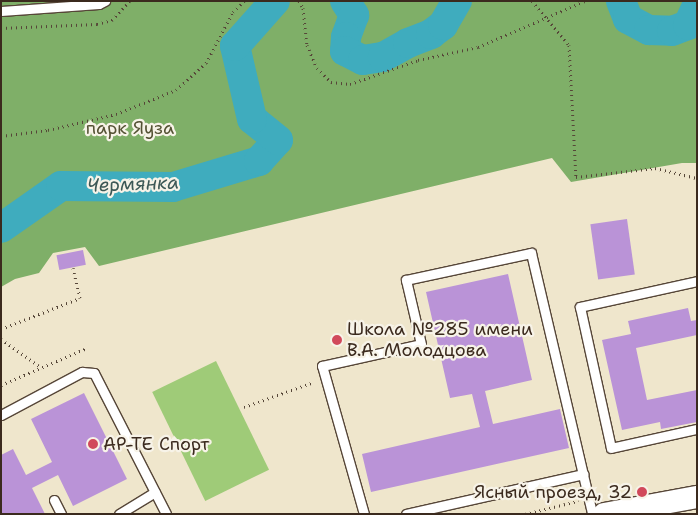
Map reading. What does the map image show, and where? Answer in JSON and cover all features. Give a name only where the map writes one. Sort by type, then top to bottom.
[{"type":"street","points":[[604,514],[697,497]]},
{"type":"lane","points":[[1,11],[99,4],[105,1]]},
{"type":"lane","points":[[364,514],[322,366],[421,344],[406,280],[531,253],[592,514]]},
{"type":"lane","points":[[697,281],[580,308],[611,448],[697,429]]},
{"type":"lane","points":[[1,415],[82,372],[94,373],[166,514]]},
{"type":"lane","points":[[406,514],[584,474]]},
{"type":"lane","points":[[119,514],[155,492]]},
{"type":"lane","points":[[54,500],[61,514]]},
{"type":"path","points":[[1,28],[97,24],[112,20],[130,1]]},
{"type":"path","points":[[1,136],[48,130],[116,114],[176,90],[206,63],[233,12],[244,1]]},
{"type":"path","points":[[299,1],[303,8],[308,45],[317,68],[331,82],[350,84],[418,60],[478,46],[585,1]]},
{"type":"path","points":[[532,1],[569,45],[576,177],[655,168],[697,178]]},
{"type":"path","points":[[1,329],[80,298],[73,268]]},
{"type":"path","points":[[1,339],[42,368]]},
{"type":"path","points":[[1,384],[87,348]]},
{"type":"path","points":[[244,407],[325,378]]},
{"type":"green space","name":"парк Яуза","points":[[1,1],[697,1],[697,163],[682,163],[571,182],[552,158],[99,266],[85,247],[53,253],[39,273],[15,279],[1,287]]},
{"type":"green space","points":[[216,361],[269,470],[205,501],[152,392]]},
{"type":"building","points":[[627,219],[635,274],[598,280],[590,224]]},
{"type":"building","points":[[83,250],[86,265],[59,270],[56,255]]},
{"type":"building","points":[[508,274],[532,380],[485,391],[493,424],[560,409],[569,448],[371,492],[362,454],[480,427],[472,394],[450,398],[426,292]]},
{"type":"building","points":[[688,308],[691,321],[697,320],[697,335],[636,348],[647,400],[697,390],[697,422],[661,429],[660,422],[622,430],[602,340],[631,334],[628,321]]},
{"type":"building","points":[[84,393],[127,479],[73,506],[58,475],[32,488],[45,514],[1,514],[1,455],[13,449],[26,475],[52,462],[31,419]]},
{"type":"waterway","name":"Чермянка","points":[[1,228],[61,186],[173,187],[259,161],[278,140],[252,119],[235,46],[275,1]]},
{"type":"waterway","name":"Чермянка","points":[[345,1],[354,15],[346,37],[345,51],[363,60],[383,57],[408,43],[431,34],[443,25],[457,1]]},
{"type":"waterway","name":"Чермянка","points":[[621,1],[628,19],[649,30],[672,31],[688,25],[697,6]]},
{"type":"place","name":"Школа №285 имени В.А. Молодцова","points":[[337,340]]},
{"type":"place","name":"АР-ТЕ Спорт","points":[[93,444]]},
{"type":"place","name":"Ясный проезд, 32","points":[[642,492]]}]
